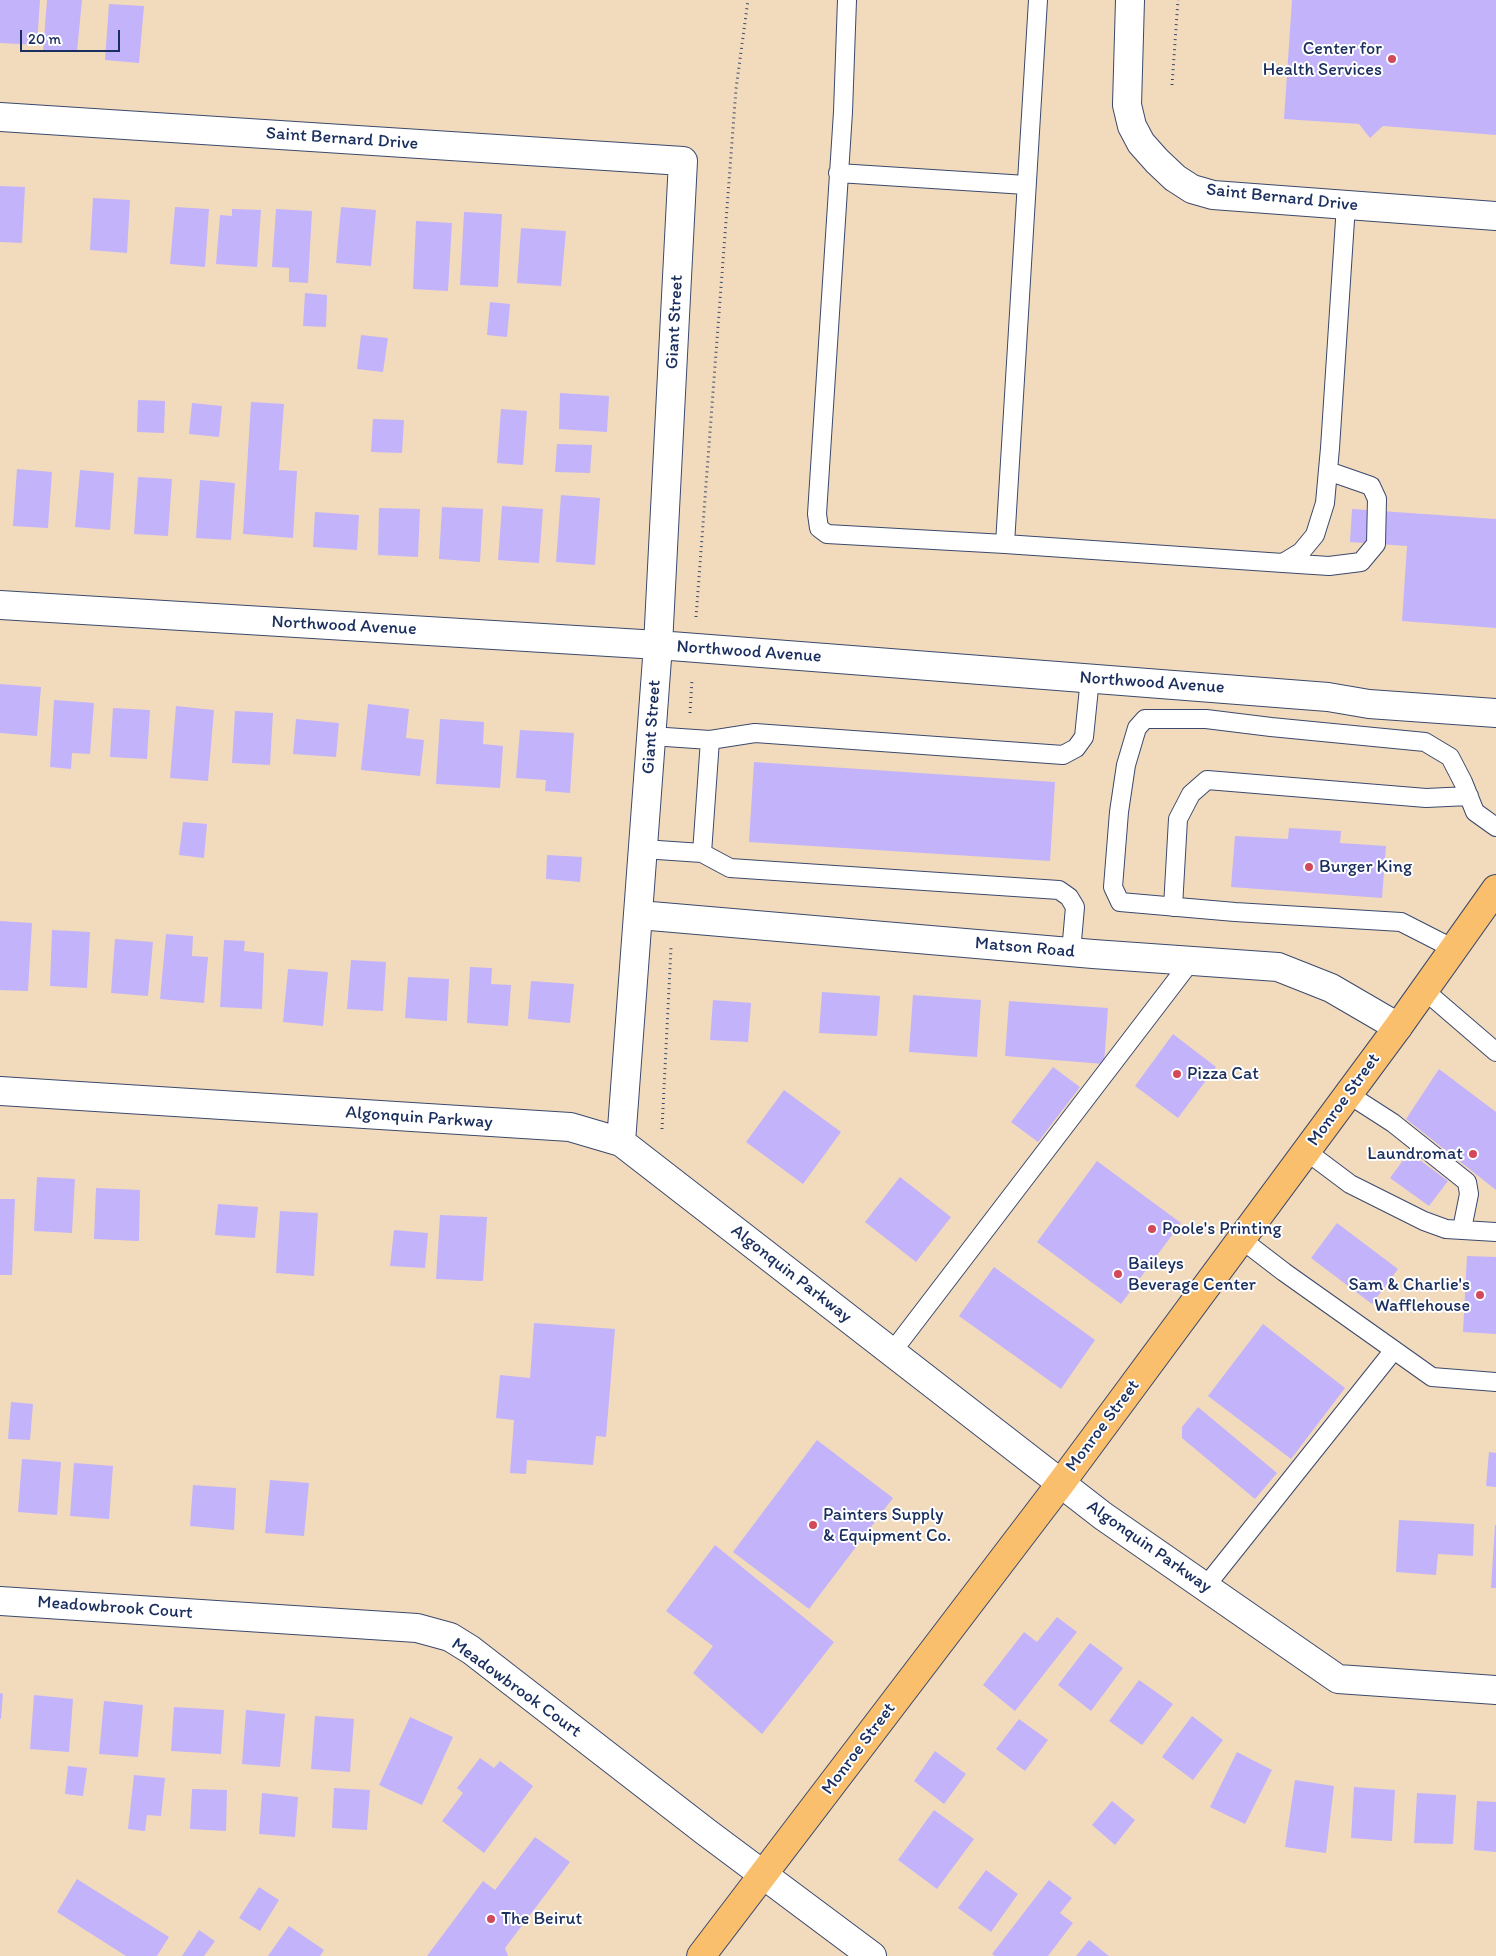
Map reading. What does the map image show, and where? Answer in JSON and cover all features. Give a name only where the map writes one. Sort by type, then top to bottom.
[{"type":"main road","name":"Monroe Street","points":[[701,1956],[1061,1483],[1398,1027],[1496,889]]},
{"type":"street","name":"Saint Bernard Drive","points":[[1130,0],[1127,104],[1132,126],[1141,143],[1157,161],[1175,178],[1192,189],[1213,195],[1496,216]]},
{"type":"street","name":"Saint Bernard Drive","points":[[0,117],[683,162]]},
{"type":"street","name":"Giant Street","points":[[622,1142],[658,645],[683,162]]},
{"type":"street","name":"Northwood Avenue","points":[[0,605],[658,645],[1328,697],[1369,704],[1496,713]]},
{"type":"street","name":"Matson Road","points":[[638,915],[1278,968],[1331,988],[1398,1027]]},
{"type":"street","name":"Algonquin Parkway","points":[[0,1091],[570,1127],[622,1142],[1103,1516],[1338,1679],[1496,1690]]},
{"type":"street","name":"Meadowbrook Court","points":[[0,1601],[417,1628],[450,1637],[470,1650],[872,1956]]},
{"type":"lane","points":[[847,0],[817,514],[819,528],[827,534],[1329,566],[1361,562],[1376,544],[1378,499],[1371,486],[1328,471]]},
{"type":"lane","points":[[1005,544],[1038,0]]},
{"type":"lane","points":[[838,173],[1026,185]]},
{"type":"lane","points":[[1283,563],[1301,552],[1315,535],[1324,503],[1328,471],[1346,205]]},
{"type":"lane","points":[[651,736],[710,740],[755,733],[1063,755],[1076,748],[1084,737],[1090,678]]},
{"type":"lane","points":[[1454,949],[1401,922],[1120,902],[1113,887],[1119,812],[1126,765],[1137,728],[1145,719],[1206,719],[1425,742],[1450,757],[1469,796],[1474,812],[1496,827]]},
{"type":"lane","points":[[702,853],[710,740]]},
{"type":"lane","points":[[1173,907],[1178,819],[1191,794],[1207,780],[1426,798],[1469,796]]},
{"type":"lane","points":[[643,849],[702,853],[730,868],[1059,890],[1069,897],[1075,907],[1071,952]]},
{"type":"lane","points":[[892,1352],[1191,961]]},
{"type":"lane","points":[[1424,990],[1496,1052]]},
{"type":"lane","points":[[1348,1094],[1394,1123],[1467,1182],[1468,1194],[1462,1229]]},
{"type":"lane","points":[[1306,1151],[1350,1184],[1424,1221],[1446,1229],[1496,1232]]},
{"type":"lane","points":[[1241,1239],[1284,1272],[1432,1377],[1496,1382]]},
{"type":"lane","points":[[1205,1587],[1394,1350]]},
{"type":"path","points":[[696,617],[736,89],[748,0]]},
{"type":"path","points":[[1172,84],[1178,0]]},
{"type":"path","points":[[662,1129],[672,948]]},
{"type":"building","points":[[0,0],[40,0],[37,45],[0,43]]},
{"type":"building","points":[[47,0],[82,0],[77,52],[43,50]]},
{"type":"building","name":"Center for Health Services","points":[[1292,0],[1496,0],[1496,135],[1383,126],[1370,138],[1359,124],[1284,119]]},
{"type":"building","points":[[109,4],[144,6],[139,63],[105,60]]},
{"type":"building","points":[[0,186],[25,187],[22,243],[0,242]]},
{"type":"building","points":[[93,198],[130,200],[127,253],[90,250]]},
{"type":"building","points":[[175,207],[209,209],[205,267],[170,264]]},
{"type":"building","points":[[341,207],[376,210],[371,266],[336,263]]},
{"type":"building","points":[[232,209],[261,210],[257,267],[216,264],[220,215],[232,216]]},
{"type":"building","points":[[276,209],[312,211],[308,283],[289,282],[289,268],[272,267]]},
{"type":"building","points":[[464,212],[502,214],[498,287],[460,285]]},
{"type":"building","points":[[416,221],[452,223],[448,291],[413,289]]},
{"type":"building","points":[[521,228],[566,231],[561,286],[517,283]]},
{"type":"building","points":[[305,293],[327,295],[326,327],[303,326]]},
{"type":"building","points":[[490,302],[510,304],[507,337],[487,335]]},
{"type":"building","points":[[361,335],[388,338],[383,372],[357,369]]},
{"type":"building","points":[[560,393],[609,396],[607,432],[559,429]]},
{"type":"building","points":[[138,400],[165,401],[164,433],[137,432]]},
{"type":"building","points":[[251,402],[284,404],[279,470],[297,471],[293,538],[243,534]]},
{"type":"building","points":[[192,403],[222,406],[219,437],[189,434]]},
{"type":"building","points":[[501,409],[527,411],[523,465],[497,463]]},
{"type":"building","points":[[373,419],[404,420],[402,453],[371,452]]},
{"type":"building","points":[[557,444],[592,445],[590,473],[555,472]]},
{"type":"building","points":[[17,469],[52,472],[48,528],[13,526]]},
{"type":"building","points":[[80,470],[114,473],[110,530],[75,527]]},
{"type":"building","points":[[138,477],[172,479],[168,536],[134,534]]},
{"type":"building","points":[[200,480],[235,483],[231,540],[196,538]]},
{"type":"building","points":[[561,495],[600,498],[595,565],[556,562]]},
{"type":"building","points":[[502,506],[543,509],[539,563],[498,560]]},
{"type":"building","points":[[442,507],[483,509],[480,562],[439,559]]},
{"type":"building","points":[[379,508],[420,509],[418,557],[378,555]]},
{"type":"building","points":[[1352,509],[1496,519],[1496,628],[1402,621],[1407,546],[1350,542]]},
{"type":"building","points":[[315,512],[359,515],[357,550],[313,547]]},
{"type":"building","points":[[0,684],[41,687],[37,736],[0,733]]},
{"type":"building","points":[[54,700],[94,703],[90,754],[72,753],[71,769],[50,767]]},
{"type":"building","points":[[368,704],[409,709],[406,738],[424,740],[420,776],[361,770]]},
{"type":"building","points":[[176,706],[214,710],[208,781],[170,778]]},
{"type":"building","points":[[113,708],[150,710],[147,759],[110,757]]},
{"type":"building","points":[[235,711],[273,713],[270,765],[232,763]]},
{"type":"building","points":[[296,719],[339,723],[336,757],[293,754]]},
{"type":"building","points":[[440,719],[484,722],[483,744],[503,746],[500,788],[436,784]]},
{"type":"building","points":[[520,730],[574,733],[570,793],[545,791],[546,780],[516,778]]},
{"type":"building","points":[[754,762],[1055,782],[1050,861],[749,842]]},
{"type":"building","points":[[183,822],[207,824],[204,858],[179,855]]},
{"type":"building","name":"Burger King","points":[[1289,828],[1341,831],[1340,843],[1386,846],[1382,898],[1231,887],[1235,836],[1288,839]]},
{"type":"building","points":[[547,855],[582,857],[580,882],[546,879]]},
{"type":"building","points":[[0,921],[32,923],[28,991],[0,990]]},
{"type":"building","points":[[52,930],[90,932],[87,988],[50,986]]},
{"type":"building","points":[[166,934],[193,936],[192,956],[208,957],[204,1003],[160,999]]},
{"type":"building","points":[[115,939],[153,942],[148,996],[111,993]]},
{"type":"building","points":[[224,940],[245,941],[244,951],[264,953],[262,1009],[220,1007]]},
{"type":"building","points":[[351,960],[386,962],[383,1011],[347,1009]]},
{"type":"building","points":[[470,967],[492,968],[491,984],[511,985],[508,1026],[467,1023]]},
{"type":"building","points":[[288,969],[328,972],[323,1026],[283,1022]]},
{"type":"building","points":[[408,977],[449,979],[447,1021],[405,1018]]},
{"type":"building","points":[[531,981],[574,984],[570,1023],[528,1019]]},
{"type":"building","points":[[822,992],[880,996],[877,1036],[819,1033]]},
{"type":"building","points":[[913,995],[981,1000],[977,1057],[909,1052]]},
{"type":"building","points":[[713,1000],[751,1003],[748,1042],[710,1040]]},
{"type":"building","points":[[1009,1001],[1108,1008],[1104,1064],[1005,1056]]},
{"type":"building","name":"Pizza Cat","points":[[1173,1034],[1216,1067],[1178,1118],[1135,1086]]},
{"type":"building","points":[[1053,1067],[1080,1087],[1038,1142],[1011,1122]]},
{"type":"building","name":"Laundromat","points":[[1439,1069],[1496,1112],[1496,1190],[1406,1119]]},
{"type":"building","points":[[784,1090],[841,1132],[803,1184],[746,1142]]},
{"type":"building","points":[[1409,1152],[1448,1181],[1429,1206],[1390,1178]]},
{"type":"building","points":[[1097,1161],[1181,1223],[1121,1304],[1037,1242]]},
{"type":"building","points":[[37,1177],[75,1179],[72,1233],[34,1231]]},
{"type":"building","points":[[900,1177],[951,1217],[916,1262],[865,1222]]},
{"type":"building","points":[[96,1188],[140,1190],[139,1241],[94,1239]]},
{"type":"building","points":[[0,1199],[15,1199],[12,1275],[0,1275]]},
{"type":"building","points":[[218,1204],[258,1207],[255,1238],[215,1235]]},
{"type":"building","points":[[280,1211],[318,1213],[314,1276],[276,1273]]},
{"type":"building","points":[[440,1215],[487,1217],[483,1281],[436,1279]]},
{"type":"building","points":[[1337,1223],[1398,1269],[1372,1304],[1311,1258]]},
{"type":"building","points":[[394,1230],[428,1233],[425,1268],[390,1266]]},
{"type":"building","name":"Sam & Charlie's Wafflehouse","points":[[1467,1256],[1496,1257],[1496,1334],[1463,1332]]},
{"type":"building","points":[[994,1267],[1095,1340],[1061,1389],[959,1316]]},
{"type":"building","points":[[534,1323],[615,1329],[606,1437],[596,1436],[593,1465],[527,1460],[526,1474],[510,1473],[514,1420],[496,1418],[500,1375],[530,1378]]},
{"type":"building","points":[[1263,1324],[1345,1388],[1291,1459],[1208,1396]]},
{"type":"building","points":[[11,1402],[33,1404],[30,1440],[8,1439]]},
{"type":"building","points":[[1198,1407],[1277,1473],[1255,1499],[1182,1438],[1182,1427]]},
{"type":"building","name":"Painters Supply & Equipment Co.","points":[[817,1440],[893,1498],[809,1609],[733,1552]]},
{"type":"building","points":[[1489,1452],[1496,1453],[1496,1487],[1486,1486]]},
{"type":"building","points":[[22,1459],[61,1462],[57,1515],[18,1512]]},
{"type":"building","points":[[74,1463],[113,1466],[109,1519],[70,1516]]},
{"type":"building","points":[[270,1480],[309,1483],[304,1536],[265,1533]]},
{"type":"building","points":[[193,1485],[236,1488],[234,1530],[190,1526]]},
{"type":"building","points":[[1399,1520],[1474,1524],[1473,1556],[1438,1554],[1436,1575],[1396,1572]]},
{"type":"building","points":[[1495,1525],[1496,1588],[1491,1588]]},
{"type":"building","points":[[715,1545],[834,1642],[762,1734],[693,1673],[713,1646],[666,1611]]},
{"type":"building","points":[[1057,1617],[1077,1632],[1015,1711],[983,1685],[1024,1632],[1037,1642]]},
{"type":"building","points":[[1090,1643],[1123,1668],[1091,1711],[1058,1685]]},
{"type":"building","points":[[1139,1680],[1173,1704],[1142,1745],[1109,1721]]},
{"type":"building","points":[[0,1693],[3,1694],[1,1719],[0,1719]]},
{"type":"building","points":[[34,1695],[73,1699],[69,1752],[30,1749]]},
{"type":"building","points":[[104,1701],[143,1705],[138,1757],[99,1754]]},
{"type":"building","points":[[174,1707],[224,1710],[221,1754],[171,1751]]},
{"type":"building","points":[[246,1710],[285,1714],[280,1767],[242,1764]]},
{"type":"building","points":[[315,1716],[354,1719],[350,1772],[311,1769]]},
{"type":"building","points":[[1192,1716],[1223,1740],[1193,1780],[1162,1757]]},
{"type":"building","points":[[410,1717],[453,1737],[422,1805],[379,1785]]},
{"type":"building","points":[[1019,1719],[1048,1740],[1025,1771],[996,1749]]},
{"type":"building","points":[[935,1751],[966,1774],[944,1804],[914,1781]]},
{"type":"building","points":[[1237,1752],[1272,1770],[1245,1824],[1210,1807]]},
{"type":"building","points":[[480,1758],[494,1768],[500,1761],[533,1786],[484,1853],[442,1821],[463,1793],[457,1788]]},
{"type":"building","points":[[68,1766],[87,1768],[83,1796],[65,1794]]},
{"type":"building","points":[[134,1775],[165,1778],[161,1816],[147,1815],[145,1831],[128,1829]]},
{"type":"building","points":[[1295,1780],[1334,1786],[1326,1853],[1285,1847]]},
{"type":"building","points":[[1354,1787],[1395,1790],[1392,1841],[1351,1838]]},
{"type":"building","points":[[334,1788],[370,1790],[367,1830],[332,1828]]},
{"type":"building","points":[[192,1789],[227,1790],[226,1831],[190,1829]]},
{"type":"building","points":[[262,1793],[298,1797],[295,1837],[259,1834]]},
{"type":"building","points":[[1417,1793],[1456,1795],[1453,1844],[1414,1843]]},
{"type":"building","points":[[1112,1801],[1135,1820],[1115,1845],[1092,1825]]},
{"type":"building","points":[[1477,1801],[1496,1802],[1496,1852],[1474,1850]]},
{"type":"building","points":[[934,1810],[974,1839],[937,1889],[898,1860]]},
{"type":"building","name":"The Beirut","points":[[535,1837],[570,1862],[505,1948],[508,1956],[427,1956],[483,1881],[495,1890]]},
{"type":"building","points":[[986,1870],[1018,1894],[991,1932],[958,1908]]},
{"type":"building","points":[[77,1879],[169,1937],[157,1956],[126,1956],[57,1912]]},
{"type":"building","points":[[1049,1880],[1072,1898],[1060,1913],[1073,1923],[1048,1956],[995,1956],[992,1954]]},
{"type":"building","points":[[259,1887],[279,1900],[260,1931],[239,1918]]},
{"type":"building","points":[[289,1926],[324,1950],[320,1956],[268,1956]]},
{"type":"building","points":[[199,1930],[215,1941],[204,1956],[182,1956]]},
{"type":"building","points":[[1089,1940],[1109,1956],[1076,1956]]},
{"type":"place","name":"Center for Health Services","points":[[1392,59]]},
{"type":"place","name":"Burger King","points":[[1309,867]]},
{"type":"place","name":"Pizza Cat","points":[[1177,1074]]},
{"type":"place","name":"Laundromat","points":[[1473,1154]]},
{"type":"place","name":"Poole's Printing","points":[[1152,1229]]},
{"type":"place","name":"Baileys Beverage Center","points":[[1118,1274]]},
{"type":"place","name":"Sam & Charlie's Wafflehouse","points":[[1480,1295]]},
{"type":"place","name":"Painters Supply & Equipment Co.","points":[[813,1525]]},
{"type":"place","name":"The Beirut","points":[[491,1919]]}]
